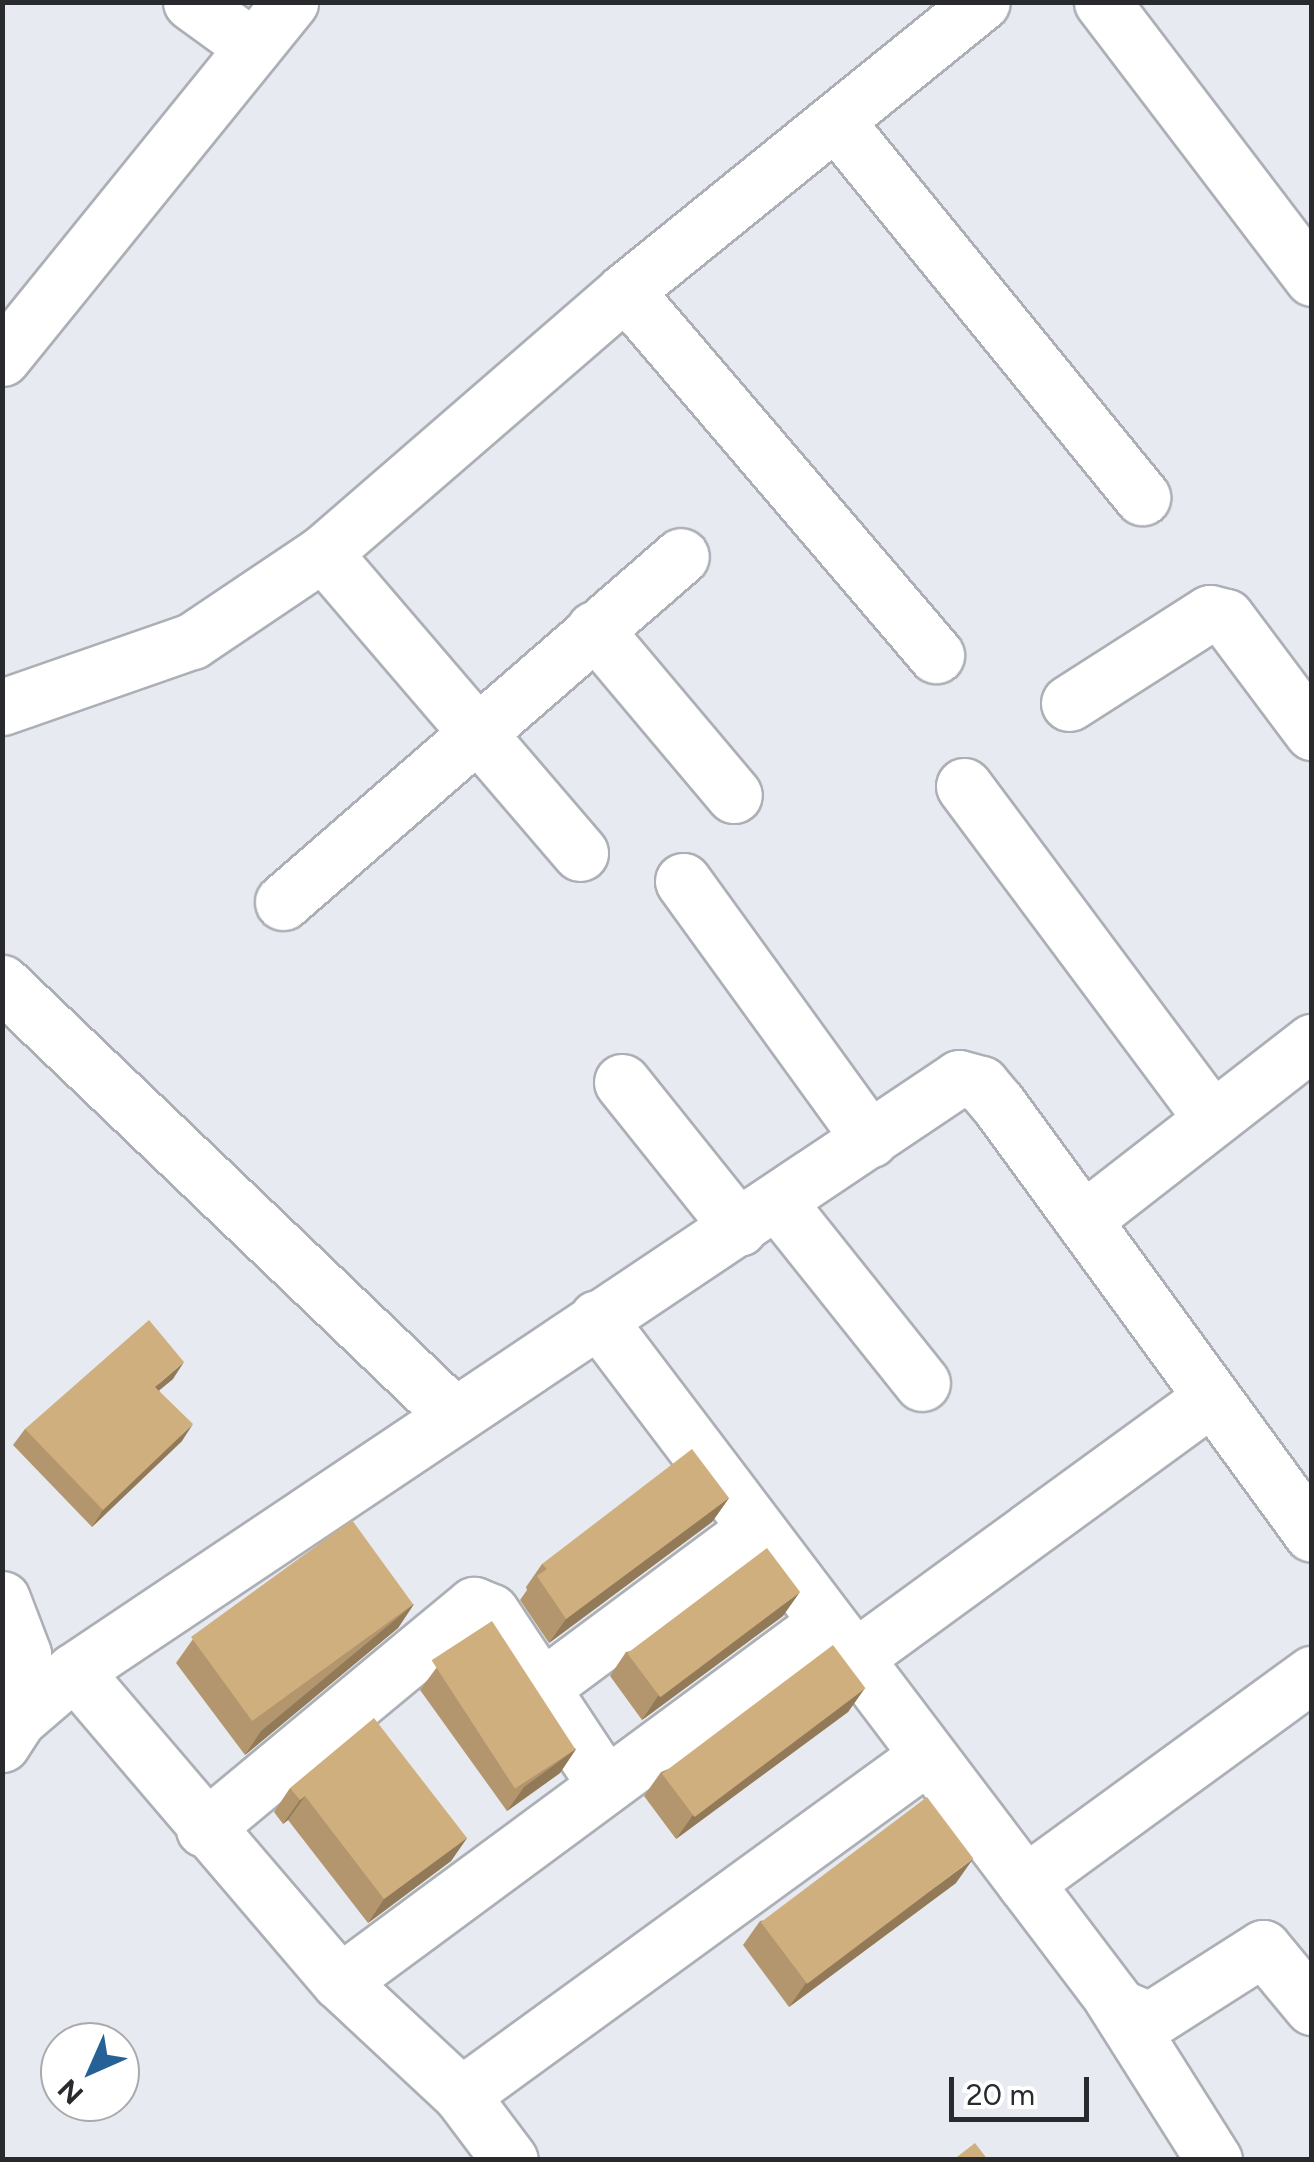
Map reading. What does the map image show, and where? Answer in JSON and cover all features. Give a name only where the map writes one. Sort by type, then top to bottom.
[{"type":"street","points":[[192,2],[253,47]]},
{"type":"street","points":[[2,358],[290,2]]},
{"type":"street","points":[[2,707],[192,642],[323,553],[624,291],[838,123],[982,2]]},
{"type":"street","points":[[1102,2],[1312,278]]},
{"type":"street","points":[[838,123],[1142,497]]},
{"type":"street","points":[[624,291],[936,656]]},
{"type":"street","points":[[323,553],[580,853]]},
{"type":"street","points":[[283,902],[472,731],[681,556]]},
{"type":"street","points":[[1069,704],[1210,613],[1226,617],[1312,732]]},
{"type":"street","points":[[594,630],[734,795]]},
{"type":"street","points":[[964,786],[1212,1120]]},
{"type":"street","points":[[683,881],[870,1139]]},
{"type":"street","points":[[2,983],[453,1414]]},
{"type":"street","points":[[1083,1220],[1309,1050]]},
{"type":"street","points":[[10,1732],[74,1670],[597,1318],[759,1216],[959,1078],[981,1084],[1312,1534]]},
{"type":"street","points":[[622,1082],[922,1383]]},
{"type":"street","points":[[597,1318],[1119,2007],[1150,2020],[1263,1948],[1312,2007]]},
{"type":"street","points":[[340,1982],[604,1783],[840,1641],[1212,1397]]},
{"type":"street","points":[[540,1688],[754,1530]]},
{"type":"street","points":[[2,1598],[23,1654],[10,1732]]},
{"type":"street","points":[[204,1830],[474,1605],[491,1612],[604,1783]]},
{"type":"street","points":[[74,1670],[204,1830],[340,1982],[461,2095],[510,2160]]},
{"type":"street","points":[[1024,1883],[1312,1674]]},
{"type":"street","points":[[461,2095],[927,1756]]},
{"type":"street","points":[[1110,1994],[1214,2160]]},
{"type":"building","points":[[149,1320],[184,1362],[155,1387],[193,1424],[103,1510],[25,1429]]},
{"type":"building","points":[[692,1449],[729,1498],[566,1619],[537,1576],[547,1569],[542,1564]]},
{"type":"building","points":[[352,1520],[413,1604],[252,1721],[191,1637]]},
{"type":"building","points":[[767,1548],[800,1592],[660,1697],[627,1653]]},
{"type":"building","points":[[492,1621],[575,1749],[515,1789],[432,1660]]},
{"type":"building","points":[[833,1645],[865,1688],[695,1817],[662,1774]]},
{"type":"building","points":[[374,1718],[467,1838],[384,1899],[305,1796],[300,1800],[290,1788]]},
{"type":"building","points":[[927,1797],[973,1858],[807,1984],[761,1922]]},
{"type":"building","points":[[975,2143],[988,2160],[953,2160]]}]
